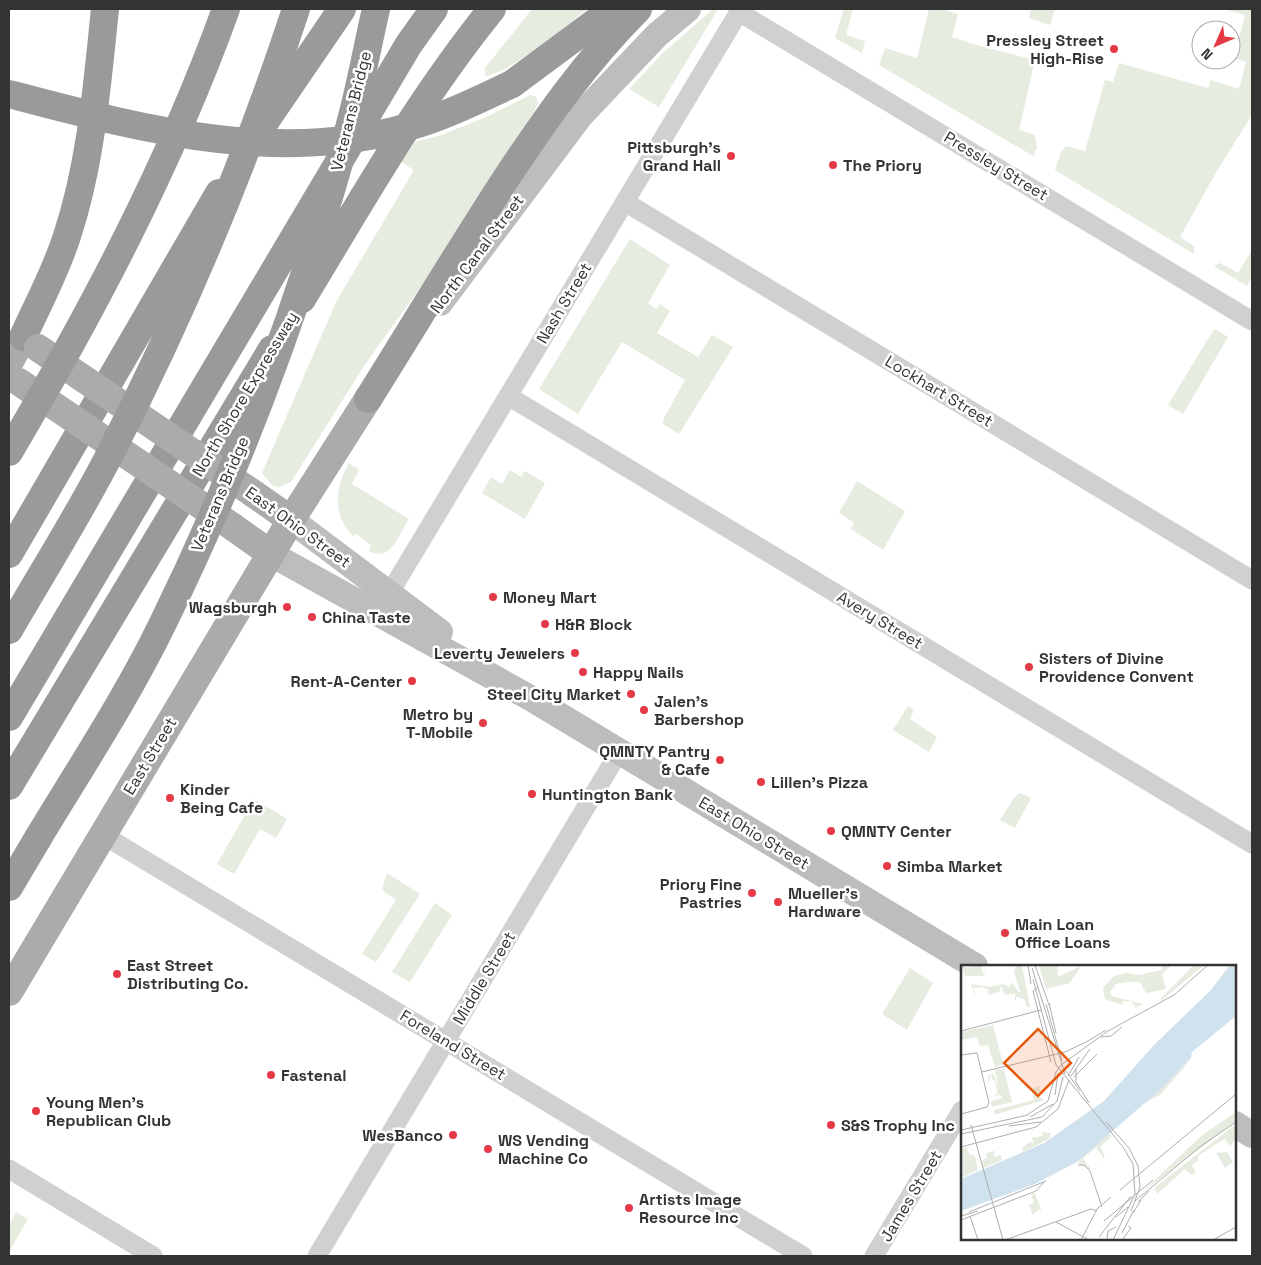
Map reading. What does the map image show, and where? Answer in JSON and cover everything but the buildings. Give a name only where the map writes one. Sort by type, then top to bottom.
[{"type":"highway","points":[[23,338],[67,237],[85,171],[95,108],[105,9]]},
{"type":"highway","points":[[9,452],[91,307],[141,213],[190,103],[226,9]]},
{"type":"highway","points":[[9,630],[110,454],[167,338],[223,210],[280,59],[296,9]]},
{"type":"highway","points":[[9,554],[223,186],[298,70],[342,9]]},
{"type":"highway","name":"Veterans Bridge","points":[[9,887],[121,700],[162,624],[206,530],[274,365],[314,247],[350,126],[376,9]]},
{"type":"highway","points":[[9,717],[409,44],[434,9]]},
{"type":"highway","name":"North Shore Expressway","points":[[9,786],[423,100],[456,52],[492,9]]},
{"type":"highway","points":[[9,94],[152,129],[232,142],[310,144],[366,137],[420,124],[512,84],[613,9]]},
{"type":"highway","points":[[368,399],[479,220],[548,116],[583,69],[638,9]]},
{"type":"main road","name":"North Canal Street","points":[[291,520],[368,399],[581,115],[657,35],[688,9]]},
{"type":"main road","points":[[12,373],[23,338]]},
{"type":"main road","name":"East Ohio Street","points":[[23,338],[291,520],[534,700]]},
{"type":"main road","name":"East Ohio Street","points":[[12,373],[271,554],[534,700],[972,965]]},
{"type":"main road","name":"East Street","points":[[9,992],[291,520]]},
{"type":"main road","points":[[1236,1125],[1252,1135]]},
{"type":"street","name":"Nash Street","points":[[389,594],[739,12]]},
{"type":"street","name":"Pressley Street","points":[[739,12],[1252,321]]},
{"type":"street","name":"Lockhart Street","points":[[625,202],[1252,580]]},
{"type":"street","name":"Avery Street","points":[[508,396],[1252,844]]},
{"type":"street","name":"Middle Street","points":[[317,1256],[619,752]]},
{"type":"street","name":"Foreland Street","points":[[103,835],[803,1256]]},
{"type":"street","name":"James Street","points":[[874,1256],[961,1112]]},
{"type":"street","points":[[9,1169],[153,1256]]},
{"type":"shaded area","points":[[532,9],[587,9],[523,58],[496,73],[485,76],[485,68]]},
{"type":"shaded area","points":[[713,9],[718,9],[659,107],[629,89],[663,53]]},
{"type":"shaded area","points":[[844,9],[853,9],[846,35],[865,41],[862,53],[835,38]]},
{"type":"shaded area","points":[[929,9],[942,9],[958,14],[952,37],[1035,60],[1019,130],[1035,135],[1037,148],[1033,156],[879,65],[885,48],[917,58]]},
{"type":"shaded area","points":[[1031,9],[1055,9],[1050,25],[1029,18]]},
{"type":"shaded area","points":[[1223,9],[1252,9],[1252,115],[1215,174],[1180,237],[1194,246],[1194,254],[1055,170],[1061,152],[1066,146],[1085,151],[1105,80],[1113,82],[1119,63],[1208,88],[1211,80],[1239,89],[1246,62],[1241,60],[1241,31],[1245,15]]},
{"type":"shaded area","points":[[530,95],[536,97],[538,103],[533,113],[476,199],[437,264],[364,366],[291,482],[280,487],[273,486],[262,473],[336,302],[414,170],[401,162],[415,142],[441,135],[484,118]]},
{"type":"shaded area","points":[[630,239],[670,265],[648,303],[656,309],[660,304],[670,311],[657,333],[698,357],[712,335],[733,347],[679,434],[663,424],[663,420],[685,380],[622,342],[578,414],[539,389]]},
{"type":"shaded area","points":[[1252,250],[1252,277],[1247,286],[1214,266],[1220,263],[1238,273]]},
{"type":"shaded area","points":[[1214,329],[1228,337],[1183,414],[1168,405]]},
{"type":"shaded area","points":[[349,463],[359,470],[352,484],[409,519],[393,546],[383,553],[376,554],[369,551],[371,545],[356,534],[353,536],[346,528],[342,519],[338,501],[339,491],[344,472]]},
{"type":"shaded area","points":[[510,470],[521,477],[525,471],[545,483],[525,519],[482,493],[491,477],[502,484]]},
{"type":"shaded area","points":[[857,481],[905,511],[883,550],[851,529],[854,523],[839,513]]},
{"type":"shaded area","points":[[908,706],[914,710],[910,719],[937,737],[929,752],[893,730]]},
{"type":"shaded area","points":[[1020,793],[1031,798],[1015,828],[1000,820],[1014,798]]},
{"type":"shaded area","points":[[254,799],[287,819],[276,838],[260,829],[234,874],[217,864]]},
{"type":"shaded area","points":[[387,873],[420,894],[376,962],[362,954],[396,900],[382,890]]},
{"type":"shaded area","points":[[435,903],[452,915],[410,982],[392,972]]},
{"type":"shaded area","points":[[910,968],[933,983],[907,1030],[882,1014]]},
{"type":"shaded area","points":[[16,1212],[28,1219],[9,1252],[9,1225]]},
{"type":"place","name":"Pressley Street High-Rise","points":[[1114,49]]},
{"type":"place","name":"Pittsburgh's Grand Hall","points":[[731,156]]},
{"type":"place","name":"The Priory","points":[[833,165]]},
{"type":"place","name":"Money Mart","points":[[493,597]]},
{"type":"place","name":"Wagsburgh","points":[[287,607]]},
{"type":"place","name":"China Taste","points":[[312,617]]},
{"type":"place","name":"H&R Block","points":[[545,624]]},
{"type":"place","name":"Leverty Jewelers","points":[[575,653]]},
{"type":"place","name":"Sisters of Divine Providence Convent","points":[[1029,667]]},
{"type":"place","name":"Happy Nails","points":[[583,672]]},
{"type":"place","name":"Rent-A-Center","points":[[412,681]]},
{"type":"place","name":"Steel City Market","points":[[631,694]]},
{"type":"place","name":"Jalen's Barbershop","points":[[644,710]]},
{"type":"place","name":"Metro by T-Mobile","points":[[483,723]]},
{"type":"place","name":"QMNTY Pantry & Cafe","points":[[720,760]]},
{"type":"place","name":"Lillen's Pizza","points":[[761,782]]},
{"type":"place","name":"Huntington Bank","points":[[532,794]]},
{"type":"place","name":"Kinder Being Cafe","points":[[170,798]]},
{"type":"place","name":"QMNTY Center","points":[[831,831]]},
{"type":"place","name":"Simba Market","points":[[887,866]]},
{"type":"place","name":"Priory Fine Pastries","points":[[752,893]]},
{"type":"place","name":"Mueller's Hardware","points":[[778,902]]},
{"type":"place","name":"Main Loan Office Loans","points":[[1005,933]]},
{"type":"place","name":"East Street Distributing Co.","points":[[117,974]]},
{"type":"place","name":"Fastenal","points":[[271,1075]]},
{"type":"place","name":"Young Men's Republican Club","points":[[36,1111]]},
{"type":"place","name":"S&S Trophy Inc","points":[[831,1125]]},
{"type":"place","name":"WesBanco","points":[[453,1135]]},
{"type":"place","name":"WS Vending Machine Co","points":[[488,1149]]},
{"type":"place","name":"Artists Image Resource Inc","points":[[629,1208]]}]
